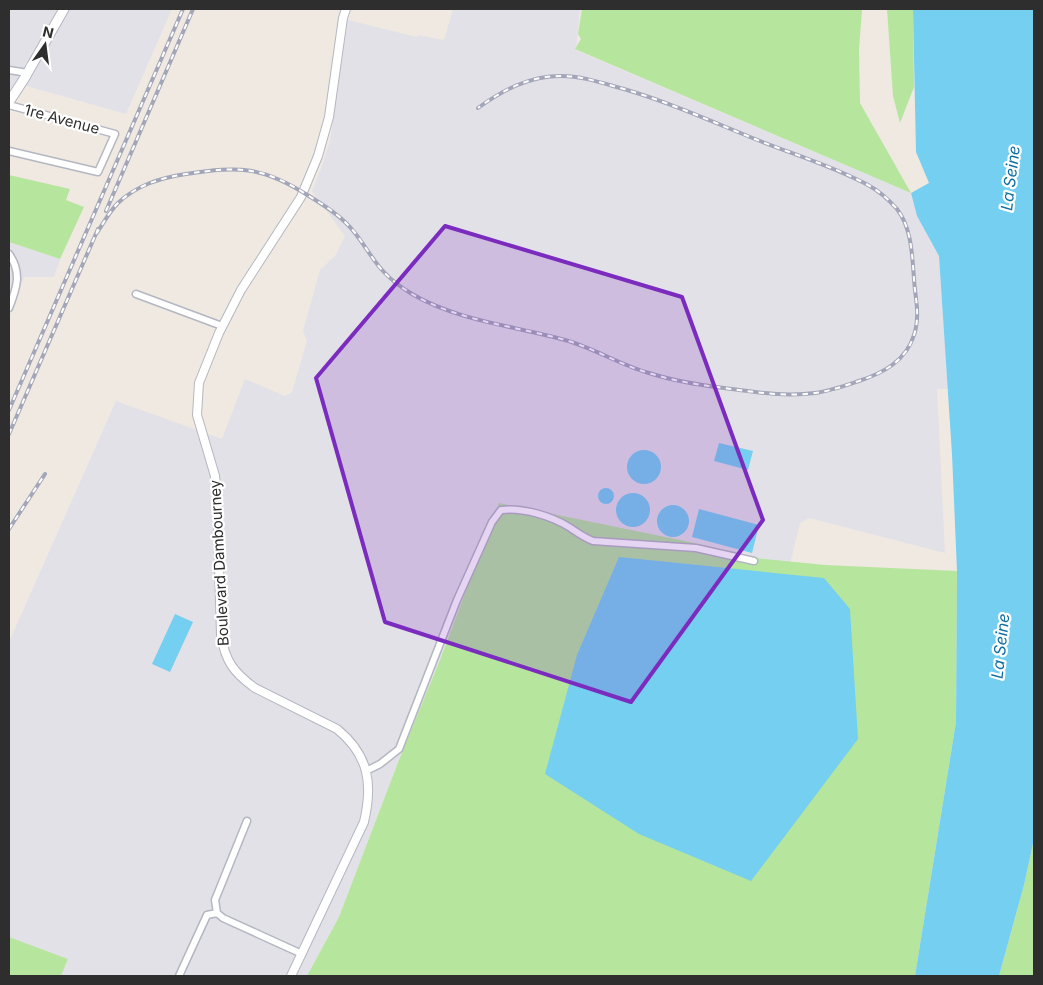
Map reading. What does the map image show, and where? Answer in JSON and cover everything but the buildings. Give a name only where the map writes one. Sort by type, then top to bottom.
[{"type":"main road","points":[[9,104],[64,9]]},
{"type":"street","points":[[342,9],[341,14],[343,18]]},
{"type":"street","points":[[343,18],[346,9]]},
{"type":"street","name":"Boulevard Dambourney","points":[[291,976],[364,822],[369,801],[369,786],[366,771],[353,745],[341,732],[255,688],[234,670],[223,650],[215,476],[198,422],[196,403],[201,375],[222,326],[246,282],[302,197],[318,156],[329,117],[343,18]]},
{"type":"street","points":[[9,70],[28,73]]},
{"type":"street","name":"1re Avenue","points":[[9,104],[115,134],[98,172],[9,151]]},
{"type":"street","points":[[9,254],[15,262],[18,279],[9,308]]},
{"type":"street","points":[[136,294],[222,326]]},
{"type":"street","points":[[366,771],[380,764],[400,749],[457,600],[492,522],[501,510],[510,509],[558,521],[582,537],[593,541],[696,548],[754,561]]},
{"type":"street","points":[[247,821],[215,900],[217,913],[302,954]]},
{"type":"street","points":[[179,976],[207,915],[217,913]]},
{"type":"highlighted area","points":[[445,226],[682,297],[763,520],[631,702],[385,622],[316,378]]},
{"type":"shaded area","points":[[9,9],[172,9],[126,114],[23,85],[9,109]]},
{"type":"shaded area","points":[[453,9],[580,9],[576,50],[911,193],[917,216],[939,256],[948,389],[937,389],[945,553],[809,518],[800,523],[790,564],[440,660],[399,760],[339,917],[307,976],[61,976],[68,959],[9,937],[9,642],[116,401],[222,439],[245,379],[285,396],[292,392],[307,341],[303,331],[320,270],[335,256],[345,236],[312,191],[330,141],[348,20],[417,37],[418,35],[444,40]]},
{"type":"shaded area","points":[[9,242],[60,259],[54,277],[24,277],[9,313]]},
{"type":"green space","points":[[582,9],[862,9],[859,50],[860,103],[911,193],[575,49],[581,39],[578,34]]},
{"type":"green space","points":[[887,9],[913,9],[914,87],[900,123],[893,96]]},
{"type":"green space","points":[[9,175],[70,189],[66,200],[84,207],[60,259],[9,242]]},
{"type":"green space","points":[[499,503],[690,542],[755,558],[825,565],[957,571],[956,722],[915,976],[307,976],[339,917],[399,760],[440,660]]},
{"type":"green space","points":[[1034,839],[1034,976],[999,976],[1024,885]]},
{"type":"green space","points":[[9,937],[68,959],[61,976],[9,976]]},
{"type":"water","name":"La Seine","points":[[913,9],[1034,9],[1034,839],[1024,885],[999,976],[915,976],[956,722],[957,571],[952,454],[939,256],[917,216],[911,193],[929,183],[916,152]]},
{"type":"water","points":[[719,443],[753,451],[748,470],[714,461]]},
{"type":"water","points":[[644,450],[656,455],[661,467],[656,479],[644,484],[632,479],[627,467],[632,455]]},
{"type":"water","points":[[603,488],[609,488],[614,493],[612,502],[603,504],[598,499],[598,493]]},
{"type":"water","points":[[633,493],[645,498],[650,510],[645,522],[633,527],[621,522],[616,510],[621,498]]},
{"type":"water","points":[[673,505],[679,506],[684,510],[688,515],[688,527],[684,532],[679,536],[673,537],[667,536],[662,532],[658,527],[657,521],[658,515],[662,510],[667,506]]},
{"type":"water","points":[[699,509],[759,525],[752,553],[692,537]]},
{"type":"water","points":[[619,557],[824,578],[850,609],[858,739],[751,881],[639,834],[545,774],[577,655]]},
{"type":"water","points":[[175,614],[193,622],[170,672],[152,664]]},
{"type":"railway","points":[[9,410],[183,9]]},
{"type":"railway","points":[[106,211],[193,9]]},
{"type":"railway","points":[[96,234],[118,203],[133,191],[149,183],[205,171],[250,171],[278,179],[333,212],[351,228],[390,278],[408,292],[430,303],[467,317],[576,343],[638,370],[668,378],[705,386],[758,392],[781,394],[815,393],[868,378],[885,370],[899,359],[910,344],[916,329],[917,312],[907,227],[897,209],[884,196],[868,185],[827,166],[667,103],[587,79],[561,76],[538,78],[517,85],[497,95],[478,108]]},
{"type":"railway","points":[[9,434],[98,229]]},
{"type":"railway","points":[[9,529],[45,474]]}]
